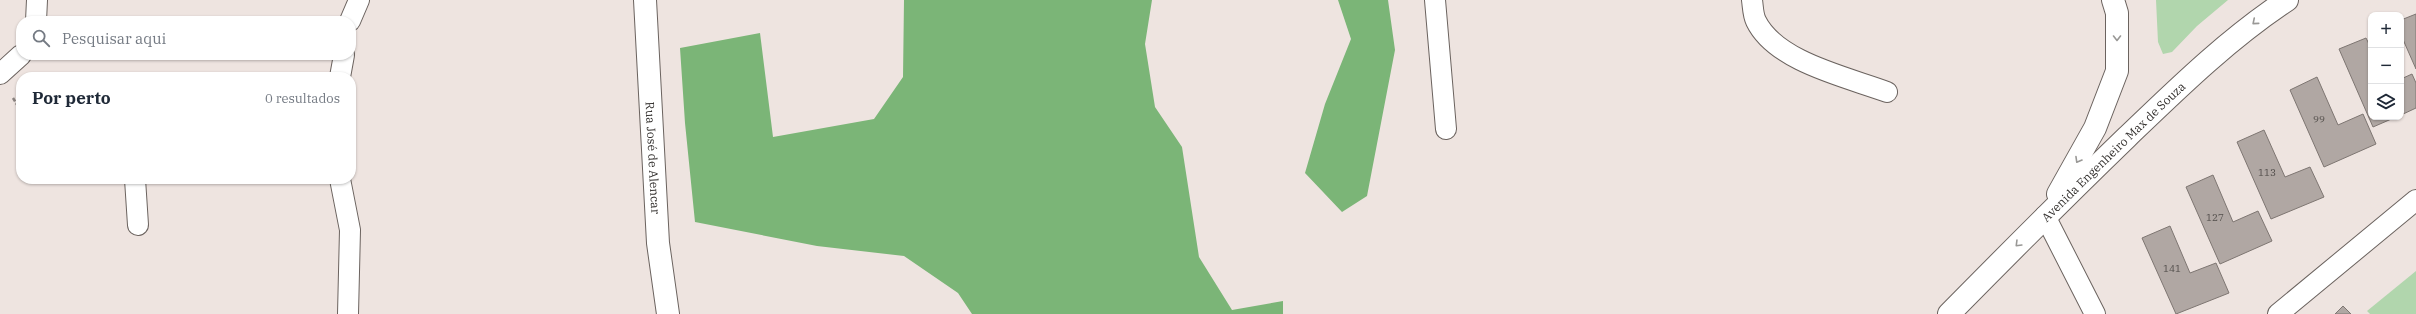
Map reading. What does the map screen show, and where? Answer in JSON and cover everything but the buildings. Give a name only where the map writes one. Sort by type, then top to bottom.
[{"type":"main road","name":"Rua José de Alencar","points":[[645,0],[658,243],[668,314]]},
{"type":"main road","points":[[2045,216],[2095,128],[2117,72],[2117,13],[2113,0]]},
{"type":"main road","name":"Avenida Engenheiro Max de Souza","points":[[1949,314],[2045,216],[2188,78],[2265,15],[2287,0]]},
{"type":"lane","points":[[36,16],[37,0]]},
{"type":"lane","points":[[352,16],[360,0]]},
{"type":"lane","points":[[1434,0],[1446,129]]},
{"type":"lane","points":[[1752,0],[1756,20],[1769,40],[1801,60],[1887,92]]},
{"type":"lane","points":[[0,74],[16,60]]},
{"type":"lane","points":[[341,72],[343,60]]},
{"type":"lane","points":[[135,184],[138,225]]},
{"type":"lane","points":[[341,184],[350,230],[348,314]]},
{"type":"lane","points":[[2278,314],[2416,200]]},
{"type":"lane","points":[[2045,216],[2095,314]]},
{"type":"green space","points":[[904,0],[1152,0],[1145,44],[1155,107],[1182,147],[1199,257],[1232,310],[1283,301],[1283,314],[972,314],[958,293],[904,256],[817,246],[695,222],[685,123],[680,48],[760,33],[773,137],[874,119],[903,77]]},
{"type":"green space","points":[[1338,0],[1388,0],[1395,50],[1367,196],[1342,212],[1305,173],[1325,104],[1351,39]]},
{"type":"green space","points":[[2156,0],[2228,0],[2197,26],[2172,52],[2163,54],[2158,42]]},
{"type":"green space","points":[[2416,271],[2416,314],[2370,314],[2367,311]]}]
